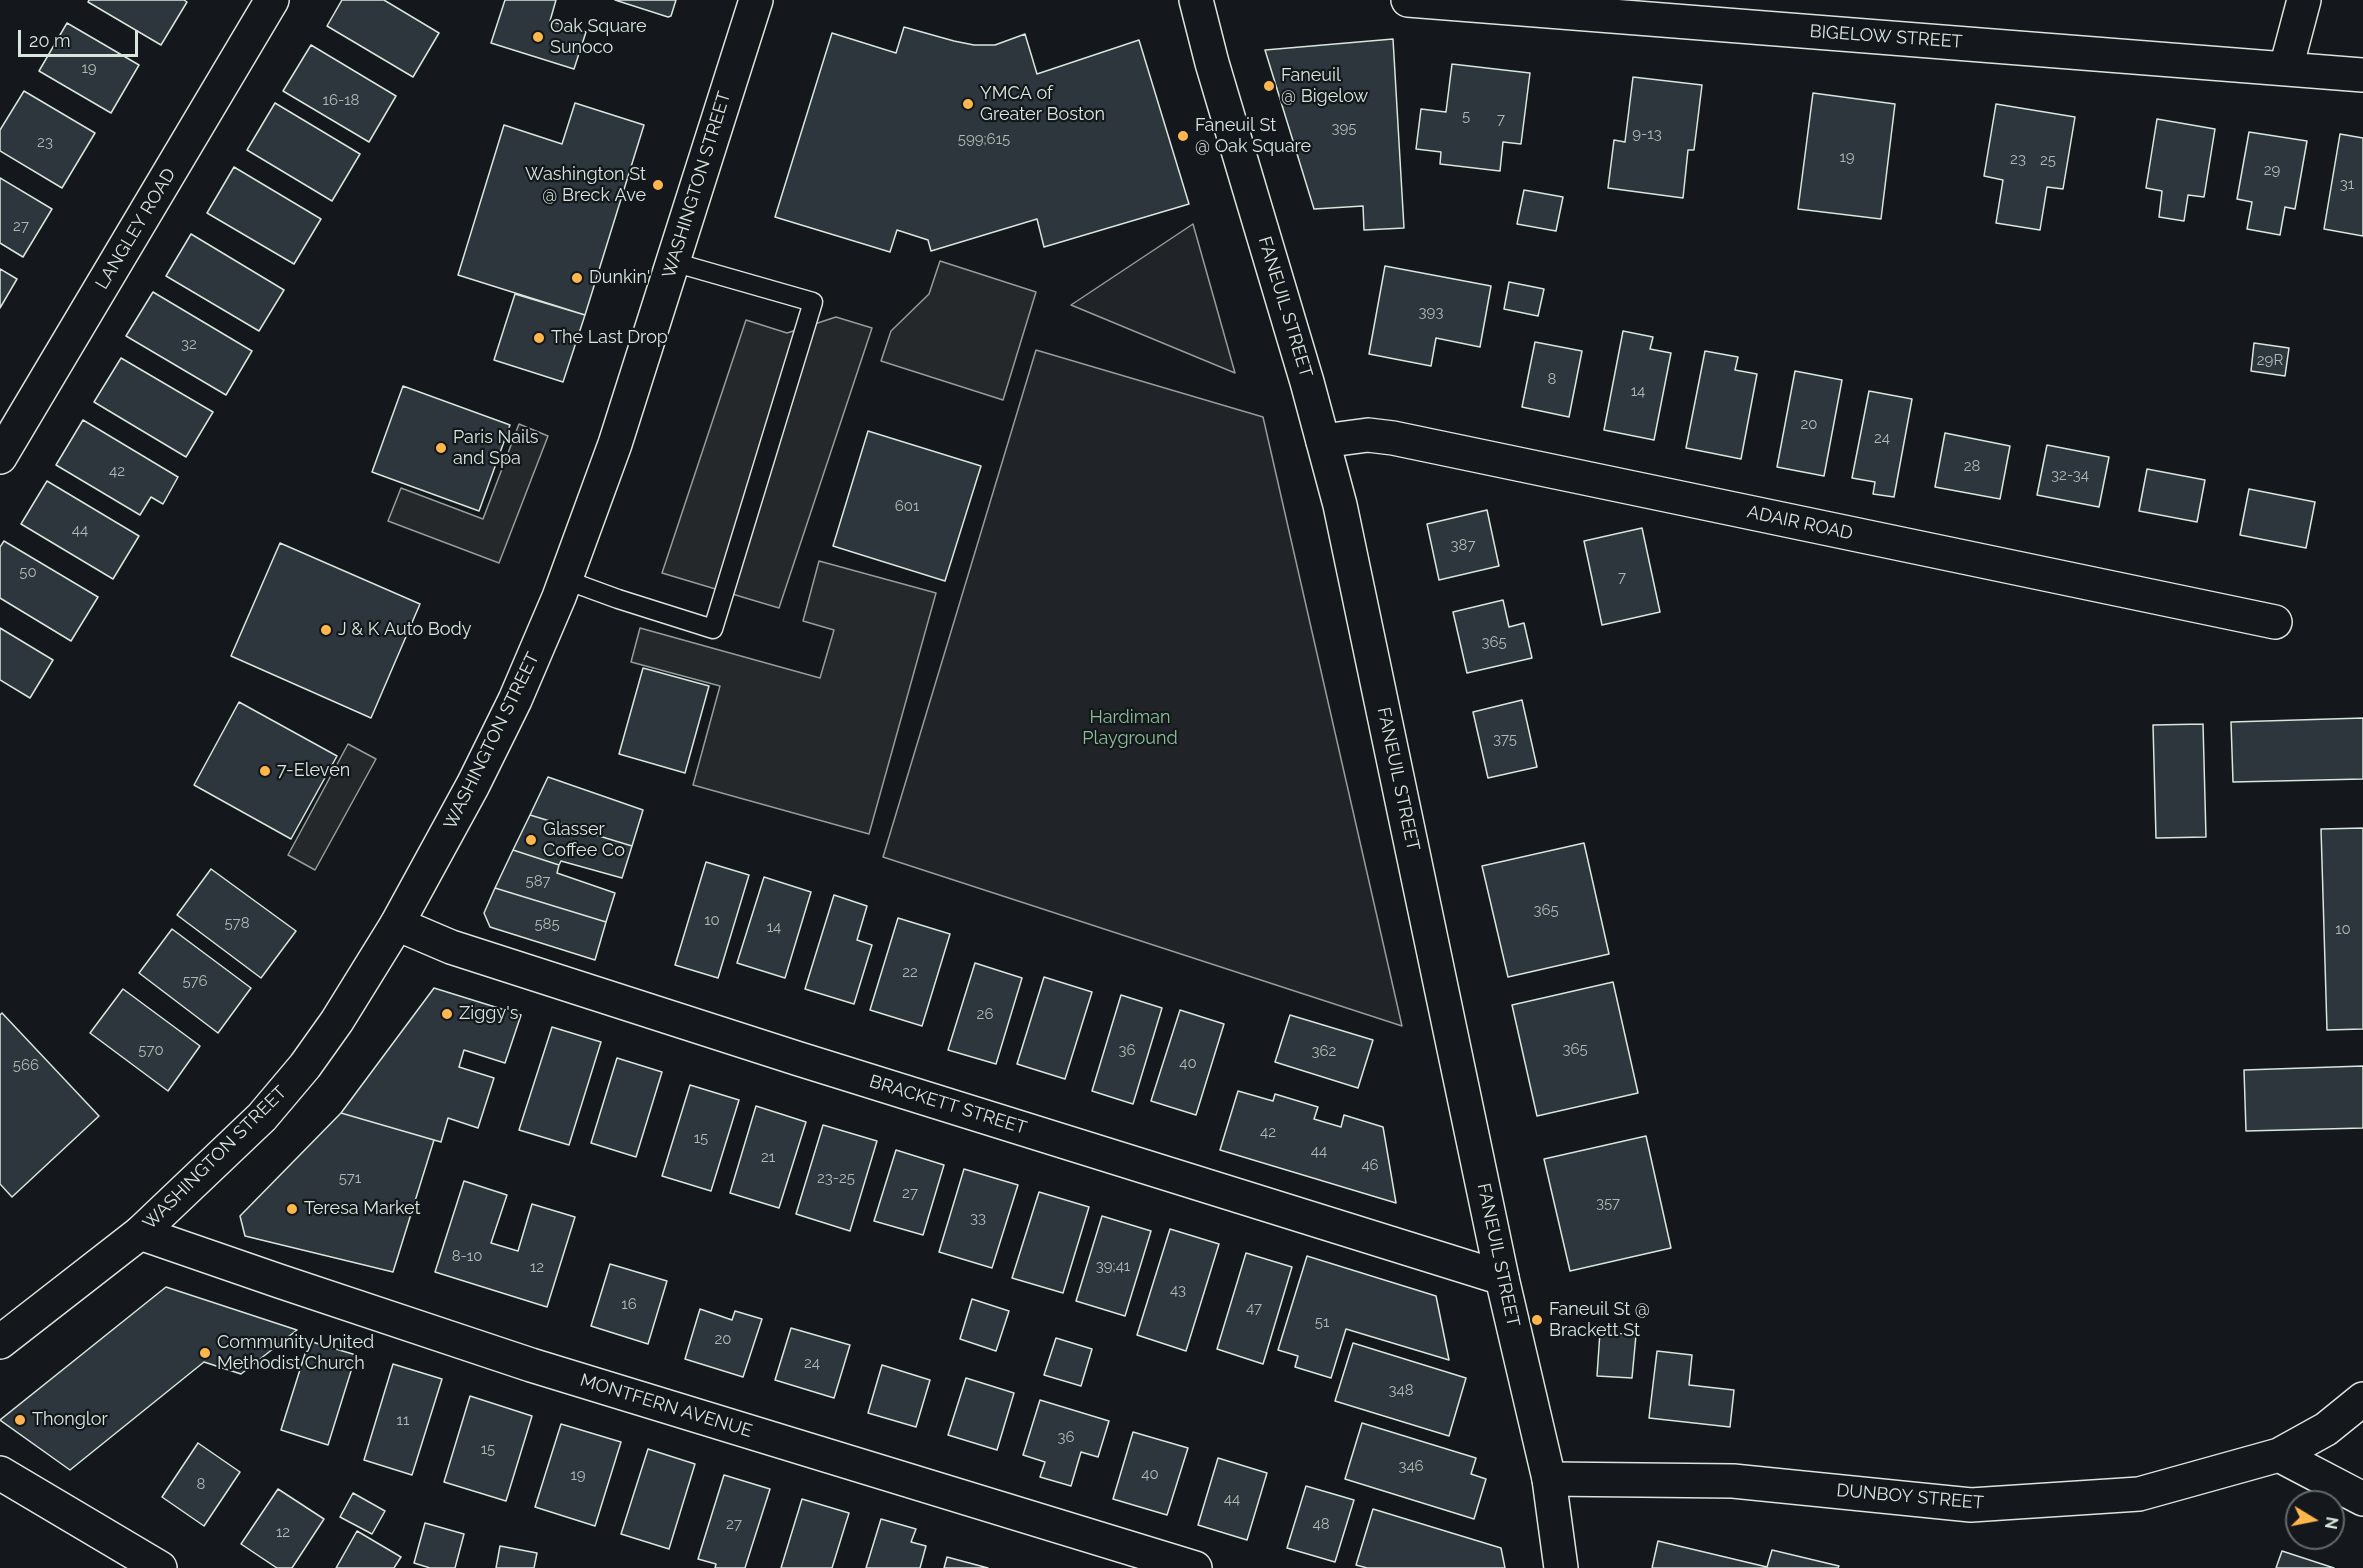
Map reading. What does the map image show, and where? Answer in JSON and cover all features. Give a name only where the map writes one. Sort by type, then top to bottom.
[{"type":"street","name":"LANGLEY ROAD","points":[[0,457],[272,0]]},
{"type":"street","name":"WASHINGTON STREET","points":[[0,1342],[140,1233],[262,1117],[337,1022],[397,924],[473,785],[515,700],[566,580],[615,444],[756,0]]},
{"type":"street","name":"FANEUIL STREET","points":[[1196,0],[1212,63],[1323,441],[1357,580],[1502,1278],[1549,1479],[1561,1568]]},
{"type":"street","name":"BIGELOW STREET","points":[[1408,0],[2363,75]]},
{"type":"street","points":[[2286,68],[2304,0]]},
{"type":"street","name":"ADAIR ROAD","points":[[1323,441],[1368,435],[1393,438],[2275,622]]},
{"type":"street","name":"BRACKETT STREET","points":[[397,924],[484,958],[1502,1278]]},
{"type":"street","name":"MONTFERN AVENUE","points":[[140,1233],[531,1365],[1195,1568]]},
{"type":"street","name":"DUNBOY STREET","points":[[1549,1479],[1733,1481],[1971,1504],[2139,1494],[2279,1455],[2326,1429],[2363,1399]]},
{"type":"street","points":[[2279,1455],[2363,1499]]},
{"type":"street","points":[[0,1473],[160,1568]]},
{"type":"lane","points":[[566,580],[713,629],[813,302],[673,262]]},
{"type":"green space","points":[[1193,224],[1235,373],[1071,305]]},
{"type":"green space","name":"Hardiman Playground","points":[[1036,350],[1263,417],[1402,1026],[883,857]]},
{"type":"shaded area","points":[[940,261],[1036,292],[1003,400],[881,361],[891,331],[929,294]]},
{"type":"shaded area","points":[[836,317],[872,328],[779,608],[662,573],[746,320],[787,333]]},
{"type":"shaded area","points":[[519,424],[548,436],[499,563],[388,521],[401,488],[483,519]]},
{"type":"shaded area","points":[[819,561],[936,593],[869,834],[693,785],[720,686],[631,662],[640,628],[820,678],[834,630],[803,621]]},
{"type":"shaded area","points":[[348,744],[376,759],[315,870],[288,855]]},
{"type":"building","points":[[89,0],[184,0],[187,2],[161,45],[88,2]]},
{"type":"building","points":[[342,0],[384,0],[439,33],[413,77],[327,26]]},
{"type":"building","name":"Oak Square Sunoco","points":[[505,0],[556,0],[550,21],[586,32],[574,69],[491,43]]},
{"type":"building","points":[[615,0],[676,0],[671,16],[668,17]]},
{"type":"building","points":[[67,23],[139,65],[111,113],[39,71]]},
{"type":"building","points":[[904,27],[974,45],[995,45],[1025,34],[1037,74],[1139,40],[1189,204],[1044,247],[1037,219],[931,251],[928,240],[897,230],[890,252],[775,217],[832,33],[896,53]]},
{"type":"building","points":[[1393,39],[1404,228],[1364,230],[1363,206],[1314,209],[1265,50]]},
{"type":"building","points":[[311,45],[396,96],[369,142],[283,91]]},
{"type":"building","points":[[1452,64],[1530,73],[1521,144],[1503,142],[1500,171],[1440,164],[1441,152],[1416,149],[1421,109],[1446,112]]},
{"type":"building","points":[[1633,77],[1702,85],[1694,150],[1688,150],[1683,198],[1608,188],[1614,140],[1625,142]]},
{"type":"building","points":[[24,91],[95,133],[62,188],[0,151],[0,130]]},
{"type":"building","points":[[1813,93],[1895,104],[1881,219],[1798,209]]},
{"type":"building","points":[[275,103],[360,154],[332,201],[247,150]]},
{"type":"building","points":[[575,103],[644,125],[585,315],[458,275],[504,125],[562,144]]},
{"type":"building","points":[[1996,104],[2075,117],[2063,189],[2047,187],[2040,230],[1996,223],[2003,180],[1984,176]]},
{"type":"building","points":[[2157,119],[2215,129],[2204,197],[2188,195],[2184,221],[2159,217],[2162,191],[2146,188]]},
{"type":"building","points":[[2249,132],[2307,141],[2295,209],[2285,207],[2280,235],[2247,229],[2252,202],[2237,199]]},
{"type":"building","points":[[2340,134],[2363,138],[2363,236],[2324,229]]},
{"type":"building","points":[[234,167],[321,219],[294,264],[207,213]]},
{"type":"building","points":[[0,178],[52,209],[23,257],[0,243]]},
{"type":"building","points":[[1524,190],[1563,197],[1556,231],[1517,224]]},
{"type":"building","points":[[191,234],[284,290],[259,331],[166,276]]},
{"type":"building","points":[[1385,266],[1491,286],[1480,347],[1436,338],[1431,366],[1369,354]]},
{"type":"building","points":[[0,269],[17,279],[0,308]]},
{"type":"building","points":[[1509,282],[1544,289],[1538,316],[1504,309]]},
{"type":"building","points":[[153,292],[252,351],[226,395],[126,336]]},
{"type":"building","name":"The Last Drop","points":[[515,294],[585,315],[563,382],[494,360]]},
{"type":"building","points":[[1623,331],[1653,337],[1650,349],[1671,353],[1654,440],[1604,430]]},
{"type":"building","points":[[1535,342],[1582,351],[1569,417],[1522,407]]},
{"type":"building","points":[[2254,343],[2289,348],[2285,376],[2251,371]]},
{"type":"building","points":[[1705,351],[1738,357],[1735,370],[1757,374],[1741,459],[1686,448]]},
{"type":"building","points":[[121,358],[213,412],[186,457],[94,402]]},
{"type":"building","points":[[1795,371],[1842,380],[1824,476],[1777,467]]},
{"type":"building","name":"Paris Nails and Spa","points":[[403,386],[510,425],[479,511],[372,472]]},
{"type":"building","points":[[1869,391],[1912,399],[1894,497],[1873,494],[1875,482],[1852,478]]},
{"type":"building","points":[[83,420],[178,477],[163,504],[151,497],[140,515],[56,465]]},
{"type":"building","points":[[868,431],[981,466],[945,581],[833,546]]},
{"type":"building","points":[[1945,433],[2010,446],[2000,499],[1935,487]]},
{"type":"building","points":[[2047,445],[2109,457],[2099,507],[2037,495]]},
{"type":"building","points":[[2147,469],[2205,480],[2197,522],[2139,511]]},
{"type":"building","points":[[47,481],[139,536],[113,579],[21,524]]},
{"type":"building","points":[[2249,489],[2315,502],[2306,548],[2240,535]]},
{"type":"building","points":[[1487,510],[1499,566],[1439,580],[1427,524]]},
{"type":"building","points":[[1642,528],[1660,612],[1602,625],[1584,541]]},
{"type":"building","points":[[4,541],[98,597],[71,641],[0,598],[0,547]]},
{"type":"building","name":"J & K Auto Body","points":[[280,543],[420,604],[371,718],[231,656]]},
{"type":"building","points":[[1503,600],[1509,627],[1524,623],[1532,658],[1467,673],[1453,612]]},
{"type":"building","points":[[0,628],[53,660],[30,698],[0,680]]},
{"type":"building","points":[[643,668],[709,686],[685,773],[619,754]]},
{"type":"building","points":[[1522,700],[1537,767],[1488,778],[1473,712]]},
{"type":"building","name":"7-Eleven","points":[[239,702],[337,756],[291,839],[194,785]]},
{"type":"building","points":[[2363,718],[2363,779],[2233,782],[2231,722]]},
{"type":"building","points":[[2203,724],[2206,837],[2156,838],[2153,725]]},
{"type":"building","points":[[548,777],[643,810],[632,846],[530,815]]},
{"type":"building","points":[[530,815],[632,846],[622,878],[561,861],[559,865],[513,850]]},
{"type":"building","points":[[2363,828],[2363,1029],[2327,1030],[2321,829]]},
{"type":"building","points":[[1584,843],[1609,954],[1508,977],[1482,866]]},
{"type":"building","points":[[513,850],[559,865],[557,873],[615,893],[606,922],[495,888]]},
{"type":"building","points":[[706,862],[749,875],[718,978],[675,965]]},
{"type":"building","points":[[211,869],[296,931],[261,978],[177,915]]},
{"type":"building","points":[[764,877],[811,892],[785,978],[737,963]]},
{"type":"building","points":[[495,888],[606,922],[595,960],[490,927],[484,913]]},
{"type":"building","points":[[834,895],[867,906],[857,940],[872,945],[854,1004],[805,989]]},
{"type":"building","points":[[898,918],[950,934],[922,1026],[870,1010]]},
{"type":"building","points":[[172,929],[251,988],[218,1033],[139,973]]},
{"type":"building","points":[[975,963],[1022,978],[996,1064],[948,1050]]},
{"type":"building","points":[[1044,977],[1092,992],[1065,1079],[1017,1064]]},
{"type":"building","points":[[1613,982],[1638,1093],[1537,1116],[1512,1005]]},
{"type":"building","points":[[434,988],[521,1015],[505,1063],[464,1050],[459,1067],[494,1078],[478,1128],[448,1118],[441,1142],[341,1113]]},
{"type":"building","points":[[123,989],[200,1046],[168,1091],[90,1033]]},
{"type":"building","points":[[1121,995],[1162,1008],[1133,1104],[1092,1091]]},
{"type":"building","points":[[1180,1010],[1224,1024],[1196,1115],[1151,1101]]},
{"type":"building","points":[[2,1013],[99,1116],[12,1197],[0,1184],[0,1015]]},
{"type":"building","points":[[1290,1015],[1373,1040],[1358,1088],[1275,1062]]},
{"type":"building","points":[[552,1027],[601,1042],[569,1145],[519,1130]]},
{"type":"building","points":[[617,1058],[662,1072],[636,1157],[591,1143]]},
{"type":"building","points":[[2363,1066],[2363,1128],[2246,1131],[2244,1070]]},
{"type":"building","points":[[690,1085],[739,1100],[711,1191],[662,1176]]},
{"type":"building","points":[[1238,1091],[1273,1101],[1275,1094],[1318,1107],[1314,1119],[1341,1127],[1344,1115],[1383,1127],[1396,1203],[1220,1150]]},
{"type":"building","points":[[756,1106],[806,1122],[779,1208],[730,1193]]},
{"type":"building","points":[[341,1113],[434,1140],[393,1272],[245,1236],[240,1216]]},
{"type":"building","points":[[823,1125],[877,1141],[850,1231],[796,1214]]},
{"type":"building","points":[[1646,1136],[1671,1248],[1570,1271],[1544,1159]]},
{"type":"building","points":[[896,1150],[944,1165],[923,1235],[874,1221]]},
{"type":"building","points":[[964,1169],[1018,1185],[992,1268],[939,1252]]},
{"type":"building","points":[[464,1181],[507,1195],[491,1243],[518,1251],[532,1204],[575,1217],[547,1307],[435,1272]]},
{"type":"building","points":[[1039,1192],[1089,1207],[1063,1293],[1012,1278]]},
{"type":"building","points":[[1102,1216],[1151,1231],[1125,1316],[1076,1301]]},
{"type":"building","points":[[1170,1229],[1219,1244],[1186,1351],[1137,1335]]},
{"type":"building","points":[[1246,1253],[1292,1267],[1263,1364],[1217,1349]]},
{"type":"building","points":[[1307,1256],[1436,1296],[1449,1360],[1346,1329],[1331,1378],[1295,1367],[1298,1356],[1278,1350]]},
{"type":"building","points":[[610,1264],[667,1281],[648,1344],[591,1326]]},
{"type":"building","points":[[166,1287],[297,1330],[241,1374],[204,1362],[70,1470],[0,1420]]},
{"type":"building","points":[[972,1299],[1009,1311],[996,1351],[960,1339]]},
{"type":"building","points":[[700,1309],[732,1320],[735,1311],[762,1319],[743,1377],[685,1359]]},
{"type":"building","points":[[791,1328],[850,1345],[834,1398],[775,1380]]},
{"type":"building","points":[[1600,1332],[1636,1335],[1632,1378],[1597,1376]]},
{"type":"building","points":[[1056,1338],[1092,1349],[1081,1386],[1044,1375]]},
{"type":"building","points":[[309,1341],[356,1355],[328,1445],[281,1430]]},
{"type":"building","points":[[1353,1343],[1466,1378],[1449,1436],[1335,1401]]},
{"type":"building","points":[[1657,1351],[1692,1355],[1689,1385],[1734,1390],[1730,1427],[1649,1418]]},
{"type":"building","points":[[393,1364],[442,1379],[412,1475],[364,1460]]},
{"type":"building","points":[[882,1365],[930,1380],[916,1427],[868,1413]]},
{"type":"building","points":[[966,1378],[1014,1393],[997,1450],[948,1435]]},
{"type":"building","points":[[470,1396],[532,1416],[506,1501],[444,1482]]},
{"type":"building","points":[[1040,1400],[1109,1421],[1098,1457],[1081,1452],[1071,1486],[1040,1477],[1045,1462],[1023,1455]]},
{"type":"building","points":[[1362,1423],[1476,1458],[1471,1474],[1486,1479],[1474,1519],[1345,1479]]},
{"type":"building","points":[[561,1424],[621,1442],[595,1526],[535,1507]]},
{"type":"building","points":[[1133,1432],[1188,1448],[1167,1515],[1113,1499]]},
{"type":"building","points":[[198,1443],[240,1472],[204,1526],[162,1497]]},
{"type":"building","points":[[648,1449],[695,1464],[669,1549],[621,1534]]},
{"type":"building","points":[[1218,1458],[1267,1473],[1247,1540],[1198,1525]]},
{"type":"building","points":[[724,1475],[770,1489],[745,1568],[715,1568],[716,1564],[698,1559]]},
{"type":"building","points":[[1306,1486],[1354,1500],[1335,1562],[1287,1548]]},
{"type":"building","points":[[278,1489],[324,1519],[292,1568],[277,1568],[241,1544]]},
{"type":"building","points":[[353,1493],[385,1511],[372,1534],[340,1517]]},
{"type":"building","points":[[802,1499],[849,1513],[832,1568],[781,1568]]},
{"type":"building","points":[[1373,1509],[1501,1548],[1505,1568],[1367,1568],[1356,1565]]},
{"type":"building","points":[[881,1519],[916,1529],[911,1542],[926,1546],[920,1568],[866,1568]]},
{"type":"building","points":[[425,1523],[464,1534],[455,1568],[430,1568],[414,1563]]},
{"type":"building","points":[[357,1531],[401,1557],[394,1568],[336,1568]]},
{"type":"building","points":[[1658,1541],[1767,1567],[1772,1550],[1839,1566],[1838,1568],[1652,1568]]},
{"type":"building","points":[[500,1546],[537,1553],[534,1568],[496,1568]]},
{"type":"building","points":[[2282,1551],[2334,1568],[2276,1568]]},
{"type":"building","points":[[947,1557],[988,1568],[944,1568]]},
{"type":"place","name":"Oak Square Sunoco","points":[[538,37]]},
{"type":"place","name":"Faneuil @ Bigelow","points":[[1269,86]]},
{"type":"place","name":"YMCA of Greater Boston","points":[[968,104]]},
{"type":"place","name":"Faneuil St @ Oak Square","points":[[1183,136]]},
{"type":"place","name":"Washington St @ Breck Ave","points":[[658,185]]},
{"type":"place","name":"Dunkin'","points":[[577,278]]},
{"type":"place","name":"The Last Drop","points":[[539,338]]},
{"type":"place","name":"Paris Nails and Spa","points":[[441,448]]},
{"type":"place","name":"J & K Auto Body","points":[[326,630]]},
{"type":"place","name":"7-Eleven","points":[[265,771]]},
{"type":"place","name":"Glasser Coffee Co","points":[[531,840]]},
{"type":"place","name":"Ziggy's","points":[[447,1014]]},
{"type":"place","name":"Teresa Market","points":[[292,1209]]},
{"type":"place","name":"Faneuil St @ Brackett St","points":[[1537,1320]]},
{"type":"place","name":"Community United Methodist Church","points":[[205,1353]]},
{"type":"place","name":"Thonglor","points":[[20,1420]]}]
